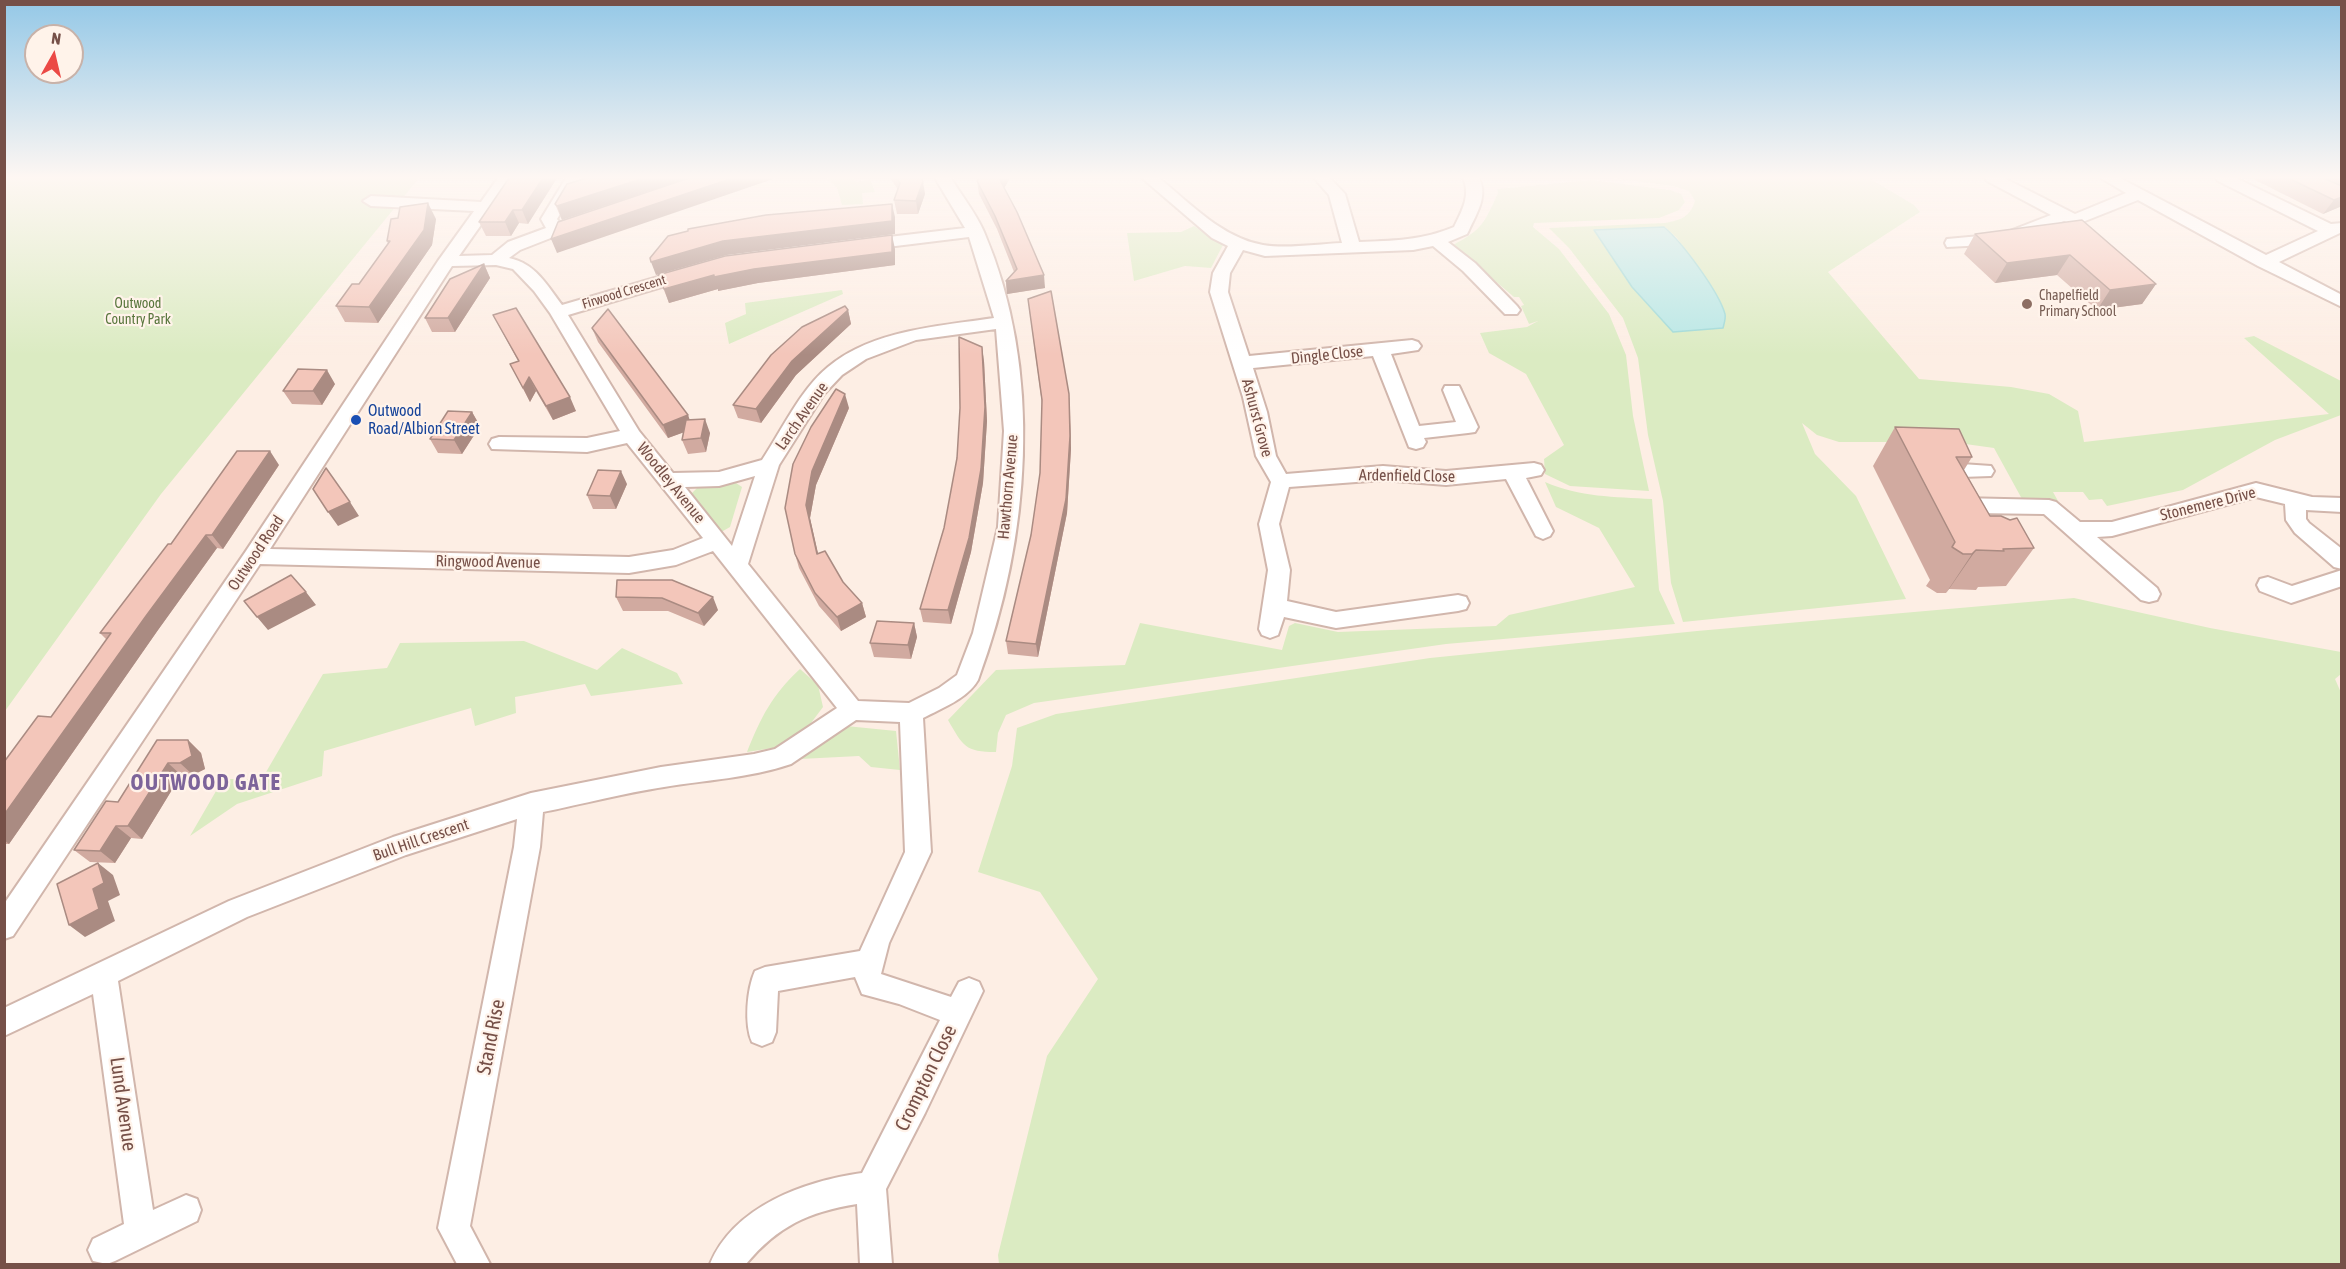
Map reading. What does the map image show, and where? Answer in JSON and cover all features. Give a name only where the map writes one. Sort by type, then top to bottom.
[{"type":"street","name":"Outwood Road","points":[[4,927],[254,556],[464,237]]},
{"type":"street","points":[[447,261],[496,260],[514,246],[536,237]]},
{"type":"street","points":[[846,247],[939,237]]},
{"type":"street","name":"Hawthorn Avenue","points":[[852,710],[911,713],[947,695],[966,680],[984,633],[1008,527],[1014,431],[1004,322],[977,237]]},
{"type":"street","points":[[1226,237],[1238,244],[1265,251],[1413,245],[1443,237]]},
{"type":"street","points":[[1349,237],[1352,247]]},
{"type":"street","points":[[1953,243],[2007,237]]},
{"type":"street","points":[[2218,237],[2342,303]]},
{"type":"street","points":[[2264,262],[2316,237]]},
{"type":"street","points":[[1436,240],[1469,267],[1511,310]]},
{"type":"street","name":"Ashurst Grove","points":[[1238,244],[1218,282],[1257,413],[1263,452],[1271,469],[1281,481]]},
{"type":"street","name":"Woodley Avenue","points":[[496,260],[519,265],[540,286],[632,435],[852,710]]},
{"type":"street","name":"Firwood Crescent","points":[[558,312],[704,269]]},
{"type":"street","name":"Larch Avenue","points":[[737,564],[769,465],[817,390],[835,371],[859,355],[913,335],[1004,322]]},
{"type":"street","name":"Dingle Close","points":[[1241,363],[1412,346]]},
{"type":"street","points":[[1380,350],[1415,438],[1468,427],[1452,390]]},
{"type":"street","points":[[499,444],[588,445],[632,435]]},
{"type":"street","points":[[667,480],[719,479],[769,465]]},
{"type":"street","points":[[1965,505],[1947,470],[1984,471]]},
{"type":"street","name":"Ardenfield Close","points":[[1281,481],[1383,473],[1446,478],[1524,472],[1543,531]]},
{"type":"street","points":[[1270,629],[1279,570],[1269,524],[1281,481]]},
{"type":"street","name":"Stonemere Drive","points":[[2074,530],[2112,529],[2256,490],[2312,504],[2342,505]]},
{"type":"street","points":[[2295,499],[2296,520],[2302,528],[2342,561]]},
{"type":"street","points":[[1974,531],[1960,505],[2049,507],[2149,594]]},
{"type":"street","name":"Ringwood Avenue","points":[[254,556],[629,565],[676,557],[718,541]]},
{"type":"street","points":[[2268,585],[2291,595],[2342,578]]},
{"type":"street","points":[[1275,607],[1336,620],[1458,603]]},
{"type":"street","name":"Bull Hill Crescent","points":[[4,1023],[238,909],[402,845],[531,804],[661,777],[754,764],[782,757],[852,710]]},
{"type":"street","points":[[762,1032],[765,980],[870,962],[876,943],[918,852],[911,713]]},
{"type":"street","name":"Stand Rise","points":[[474,1264],[454,1228],[527,847],[531,804]]},
{"type":"street","name":"Crompton Close","points":[[870,962],[867,974],[872,985],[963,1002],[902,1130],[871,1187]]},
{"type":"street","name":"Lund Avenue","points":[[104,976],[141,1232]]},
{"type":"street","points":[[726,1264],[756,1230],[782,1211],[818,1195],[871,1187],[876,1264]]},
{"type":"street","points":[[104,1250],[186,1210]]},
{"type":"green space","name":"Outwood Country Park","points":[[4,237],[371,237],[161,494],[5,711]]},
{"type":"green space","points":[[1128,237],[1211,237],[1223,245],[1211,268],[1185,266],[1134,281]]},
{"type":"green space","points":[[1466,237],[1545,237],[1559,249],[1609,314],[1626,355],[1633,416],[1649,491],[1570,486],[1545,474],[1544,459],[1564,445],[1526,374],[1489,353],[1480,333],[1527,327],[1538,321],[1529,324],[1521,306],[1524,305],[1519,297],[1514,297],[1453,245]]},
{"type":"green space","points":[[1558,237],[1651,237],[1693,262],[1676,237],[1881,237],[1828,272],[1919,379],[2011,387],[2049,394],[2078,411],[2084,442],[2329,414],[2244,338],[2254,336],[2341,381],[2341,415],[2275,440],[2183,490],[2107,506],[2102,499],[2089,500],[2083,492],[2053,492],[2058,501],[2022,499],[1994,448],[1951,442],[1839,442],[1817,435],[1802,423],[1815,454],[1856,496],[1906,599],[1683,622],[1671,583],[1663,501],[1648,435],[1638,358],[1623,318]]},
{"type":"green space","points":[[842,290],[843,294],[729,344],[725,323],[746,314],[745,303]]},
{"type":"green space","points":[[1545,482],[1571,491],[1611,497],[1652,499],[1659,590],[1675,624],[1446,644],[1034,703],[1006,715],[998,733],[996,752],[978,751],[966,746],[948,720],[996,670],[1125,665],[1140,623],[1282,650],[1289,626],[1295,623],[1338,632],[1496,626],[1509,615],[1635,587],[1599,528],[1556,507]]},
{"type":"green space","points":[[736,483],[742,487],[730,527],[719,531],[690,495],[697,488]]},
{"type":"green space","points":[[2074,598],[2210,628],[2341,652],[2341,674],[2335,679],[2342,695],[2341,1264],[999,1264],[998,1255],[1047,1056],[1098,979],[1040,892],[978,872],[1012,766],[1017,728],[1056,714],[1430,658],[1697,631]]},
{"type":"green space","points":[[524,641],[597,670],[622,648],[677,673],[683,684],[591,696],[585,684],[515,697],[516,713],[475,726],[471,708],[324,751],[322,776],[237,804],[190,836],[223,779],[262,779],[323,674],[387,668],[400,643]]},
{"type":"green space","points":[[800,669],[818,685],[823,707],[808,727],[779,747],[747,752],[768,707]]},
{"type":"green space","points":[[846,726],[896,731],[900,770],[871,767],[859,756],[800,759]]},
{"type":"water","points":[[1599,237],[1675,237],[1690,255],[1715,293],[1725,314],[1723,328],[1673,332],[1632,287]]},
{"type":"building","points":[[388,237],[419,237],[369,307],[336,306],[352,284],[359,284],[390,241],[387,241]]},
{"type":"building","points":[[667,237],[755,237],[723,241],[651,262],[650,258]]},
{"type":"building","points":[[874,237],[892,237],[892,252],[754,269],[714,277],[714,275],[664,289],[658,275],[725,256]]},
{"type":"building","points":[[1004,237],[1028,237],[1044,275],[1006,281],[1017,269]]},
{"type":"building","points":[[1979,237],[2102,237],[2156,284],[2110,290],[2070,255],[2007,263]]},
{"type":"building","points":[[484,264],[448,318],[425,318],[450,279]]},
{"type":"building","points":[[1051,291],[1069,394],[1070,436],[1066,499],[1036,644],[1006,641],[1031,535],[1040,473],[1042,400],[1028,299]]},
{"type":"building","points":[[845,306],[848,310],[792,361],[756,409],[733,405],[771,355],[802,327]]},
{"type":"building","points":[[516,308],[570,397],[546,406],[529,377],[523,388],[510,364],[519,361],[493,315]]},
{"type":"building","points":[[608,309],[688,415],[663,425],[592,328]]},
{"type":"building","points":[[959,337],[982,347],[985,407],[981,469],[969,538],[948,610],[920,609],[944,528],[957,458],[960,408]]},
{"type":"building","points":[[298,369],[327,370],[313,391],[283,391]]},
{"type":"building","points":[[836,389],[845,394],[812,471],[806,505],[817,554],[825,551],[843,582],[862,603],[837,617],[815,593],[795,554],[785,508],[793,464],[811,427]]},
{"type":"building","points":[[448,411],[472,412],[454,440],[430,439]]},
{"type":"building","points":[[705,419],[701,438],[682,440],[686,420]]},
{"type":"building","points":[[1895,427],[1959,429],[1972,457],[1956,457],[1990,516],[2001,516],[2010,520],[2017,518],[2034,548],[2003,549],[2004,551],[1976,550],[1972,554],[1963,554],[1952,547],[1955,542]]},
{"type":"building","points":[[237,451],[270,451],[212,535],[206,535],[146,616],[4,815],[4,762],[38,716],[51,717],[111,633],[100,633],[168,544],[171,544]]},
{"type":"building","points":[[326,468],[350,502],[328,512],[313,489]]},
{"type":"building","points":[[598,470],[621,471],[610,496],[587,495]]},
{"type":"building","points":[[291,575],[306,592],[257,617],[244,601]]},
{"type":"building","points":[[617,580],[672,580],[713,597],[698,613],[662,598],[616,597]]},
{"type":"building","points":[[877,621],[914,623],[908,645],[870,643]]},
{"type":"building","points":[[157,740],[188,740],[192,756],[180,763],[168,763],[128,826],[116,826],[100,851],[74,850],[106,801],[118,802]]},
{"type":"building","points":[[98,863],[104,883],[93,889],[99,909],[69,925],[57,884]]},
{"type":"place","name":"Chapelfield Primary School","points":[[2027,304]]},
{"type":"place","name":"Outwood Road/Albion Street","points":[[356,420]]},
{"type":"district","name":"OUTWOOD GATE","points":[[206,783]]}]
